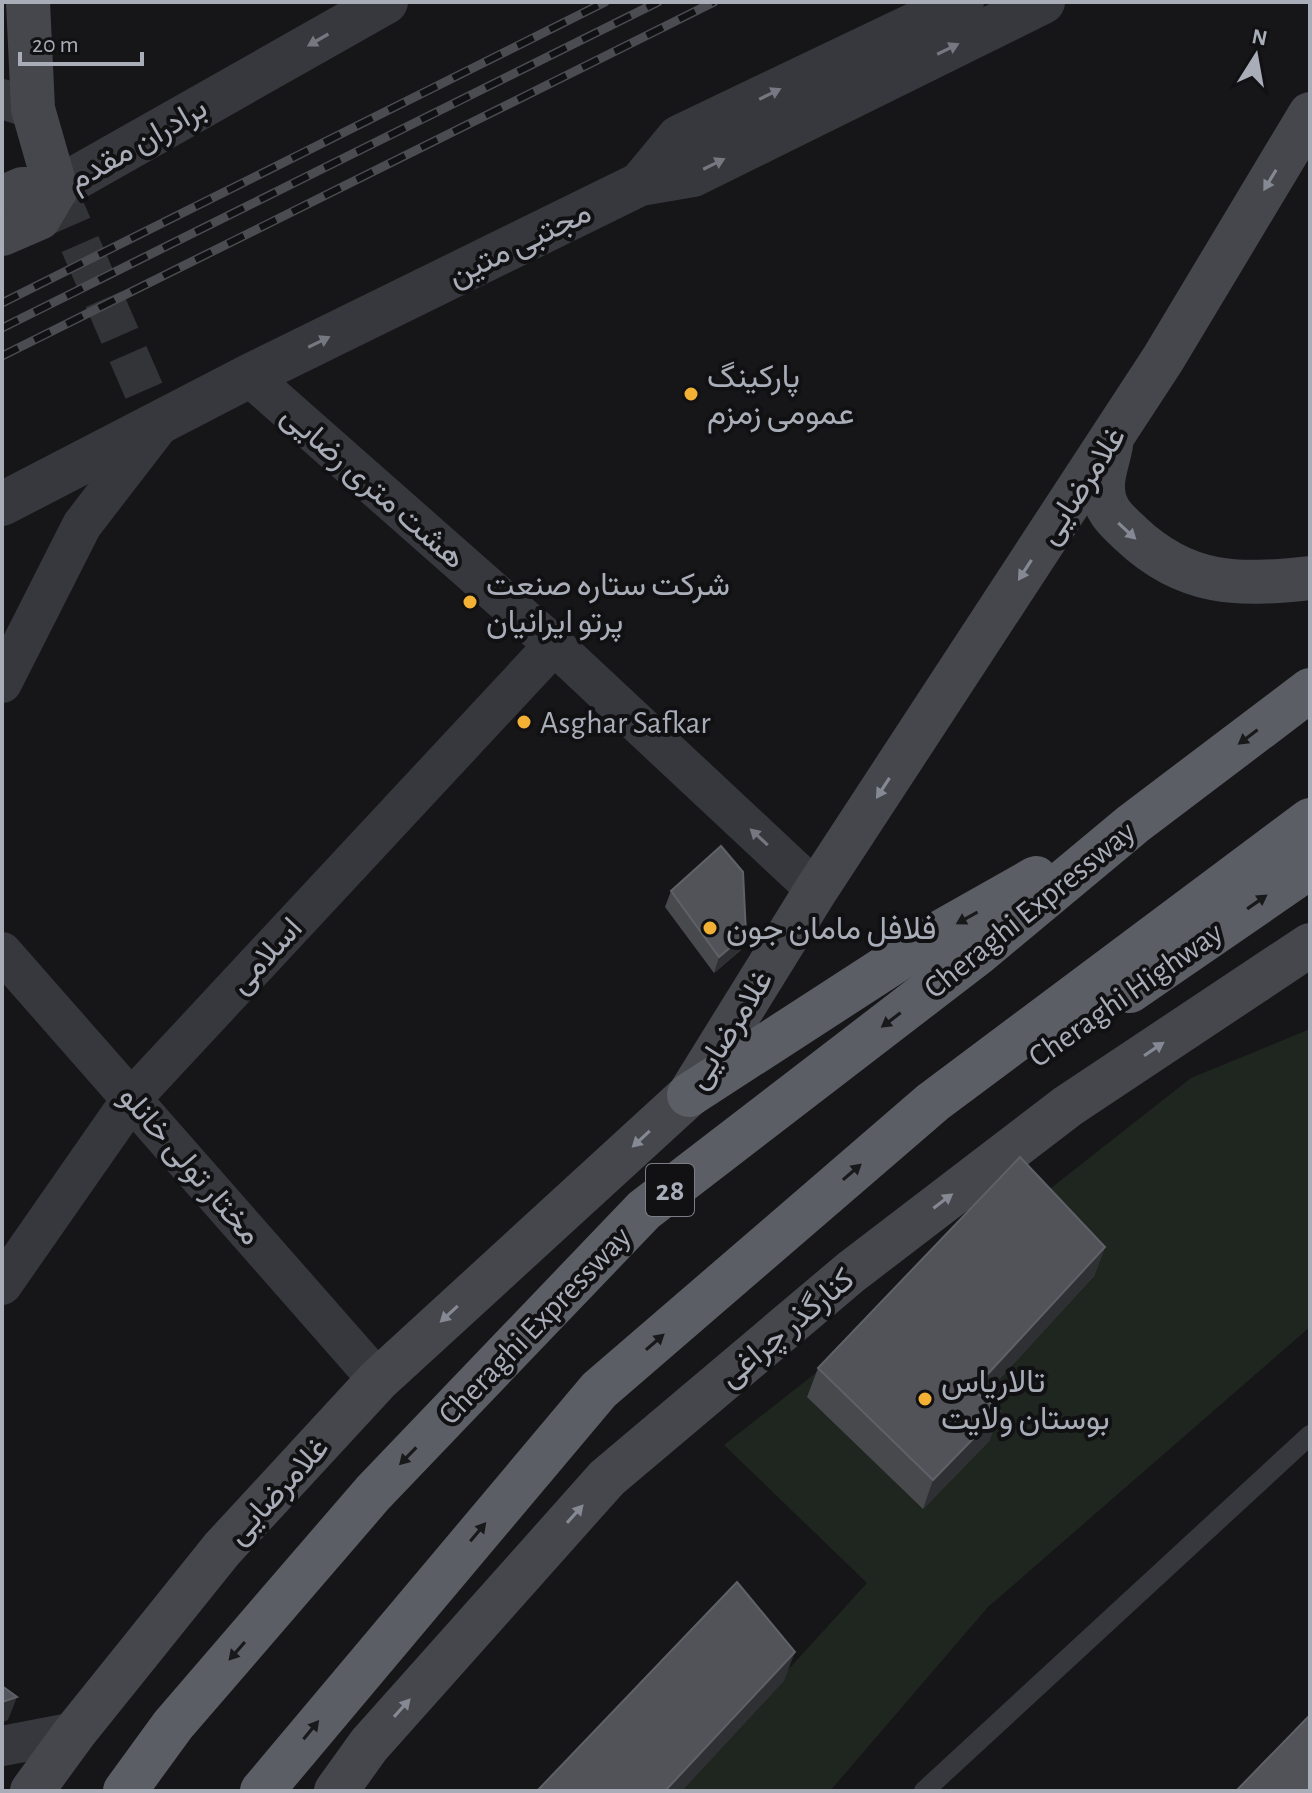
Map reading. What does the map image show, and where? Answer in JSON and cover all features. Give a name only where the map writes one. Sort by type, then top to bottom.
[{"type":"highway","name":"Cheraghi Expressway","points":[[125,1791],[173,1725],[373,1493],[644,1210],[977,954],[1133,824],[1310,690]]},
{"type":"highway","points":[[262,1791],[599,1390],[933,1102],[1310,820]]},
{"type":"highway","points":[[689,1095],[939,933],[1133,824]]},
{"type":"highway","name":"Cheraghi Highway","points":[[933,1102],[980,1096],[1310,867]]},
{"type":"main road","points":[[36,3],[18,104],[56,189]]},
{"type":"main road","name":"غلامرضایی","points":[[32,1791],[75,1732],[222,1549],[378,1380],[689,1095],[816,890],[1114,434],[1310,114]]},
{"type":"main road","name":"برادران مقدم","points":[[2,198],[22,189],[56,189]]},
{"type":"main road","name":"برادران مقدم","points":[[2,234],[39,218],[56,189]]},
{"type":"main road","points":[[1114,434],[1103,487],[1109,514],[1155,556],[1207,580],[1260,584],[1310,578]]},
{"type":"main road","name":"کنارگذر چراغی","points":[[336,1791],[369,1745],[607,1478],[851,1272],[1068,1106],[1310,945]]},
{"type":"street","name":"برادران مقدم","points":[[56,189],[386,2]]},
{"type":"street","points":[[640,184],[679,137],[962,2]]},
{"type":"street","name":"مجتبی متین","points":[[2,504],[249,376],[640,184],[693,175],[1043,2]]},
{"type":"street","name":"هشت متری رضایی","points":[[249,376],[554,645],[816,890]]},
{"type":"street","points":[[2,683],[82,525],[159,425]]},
{"type":"street","name":"اسلامی","points":[[2,1285],[133,1097],[554,645]]},
{"type":"street","name":"مختار تولی خانلو","points":[[2,952],[133,1097],[378,1380]]},
{"type":"street","points":[[2,1746],[75,1732]]},
{"type":"lane","points":[[924,1791],[1310,1435]]},
{"type":"shaded area","points":[[1310,1029],[1310,1327],[988,1607],[830,1791],[678,1791],[867,1583],[724,1445],[1191,1078]]},
{"type":"building","name":"فلافل مامان جون","points":[[721,846],[743,872],[746,934],[719,957],[671,891]]},
{"type":"building","points":[[1020,1157],[1105,1247],[973,1390],[1000,1411],[933,1480],[818,1368]]},
{"type":"building","points":[[737,1582],[795,1652],[665,1791],[537,1791]]},
{"type":"building","points":[[2,1686],[17,1697],[2,1702]]},
{"type":"building","points":[[1310,1715],[1310,1791],[1236,1791]]},
{"type":"tunnel","points":[[56,189],[159,425]]},
{"type":"railway","points":[[2,303],[605,2]]},
{"type":"railway","points":[[2,328],[658,2]]},
{"type":"railway","points":[[2,356],[714,2]]},
{"type":"place","name":"پارکینگ عمومی زمزم","points":[[691,394]]},
{"type":"place","name":"شرکت ستاره صنعت پرتو ایرانیان","points":[[470,602]]},
{"type":"place","name":"Asghar Safkar","points":[[524,722]]},
{"type":"place","name":"فلافل مامان جون","points":[[710,928]]},
{"type":"place","name":"تالاریاس بوستان ولایت","points":[[925,1399]]}]
